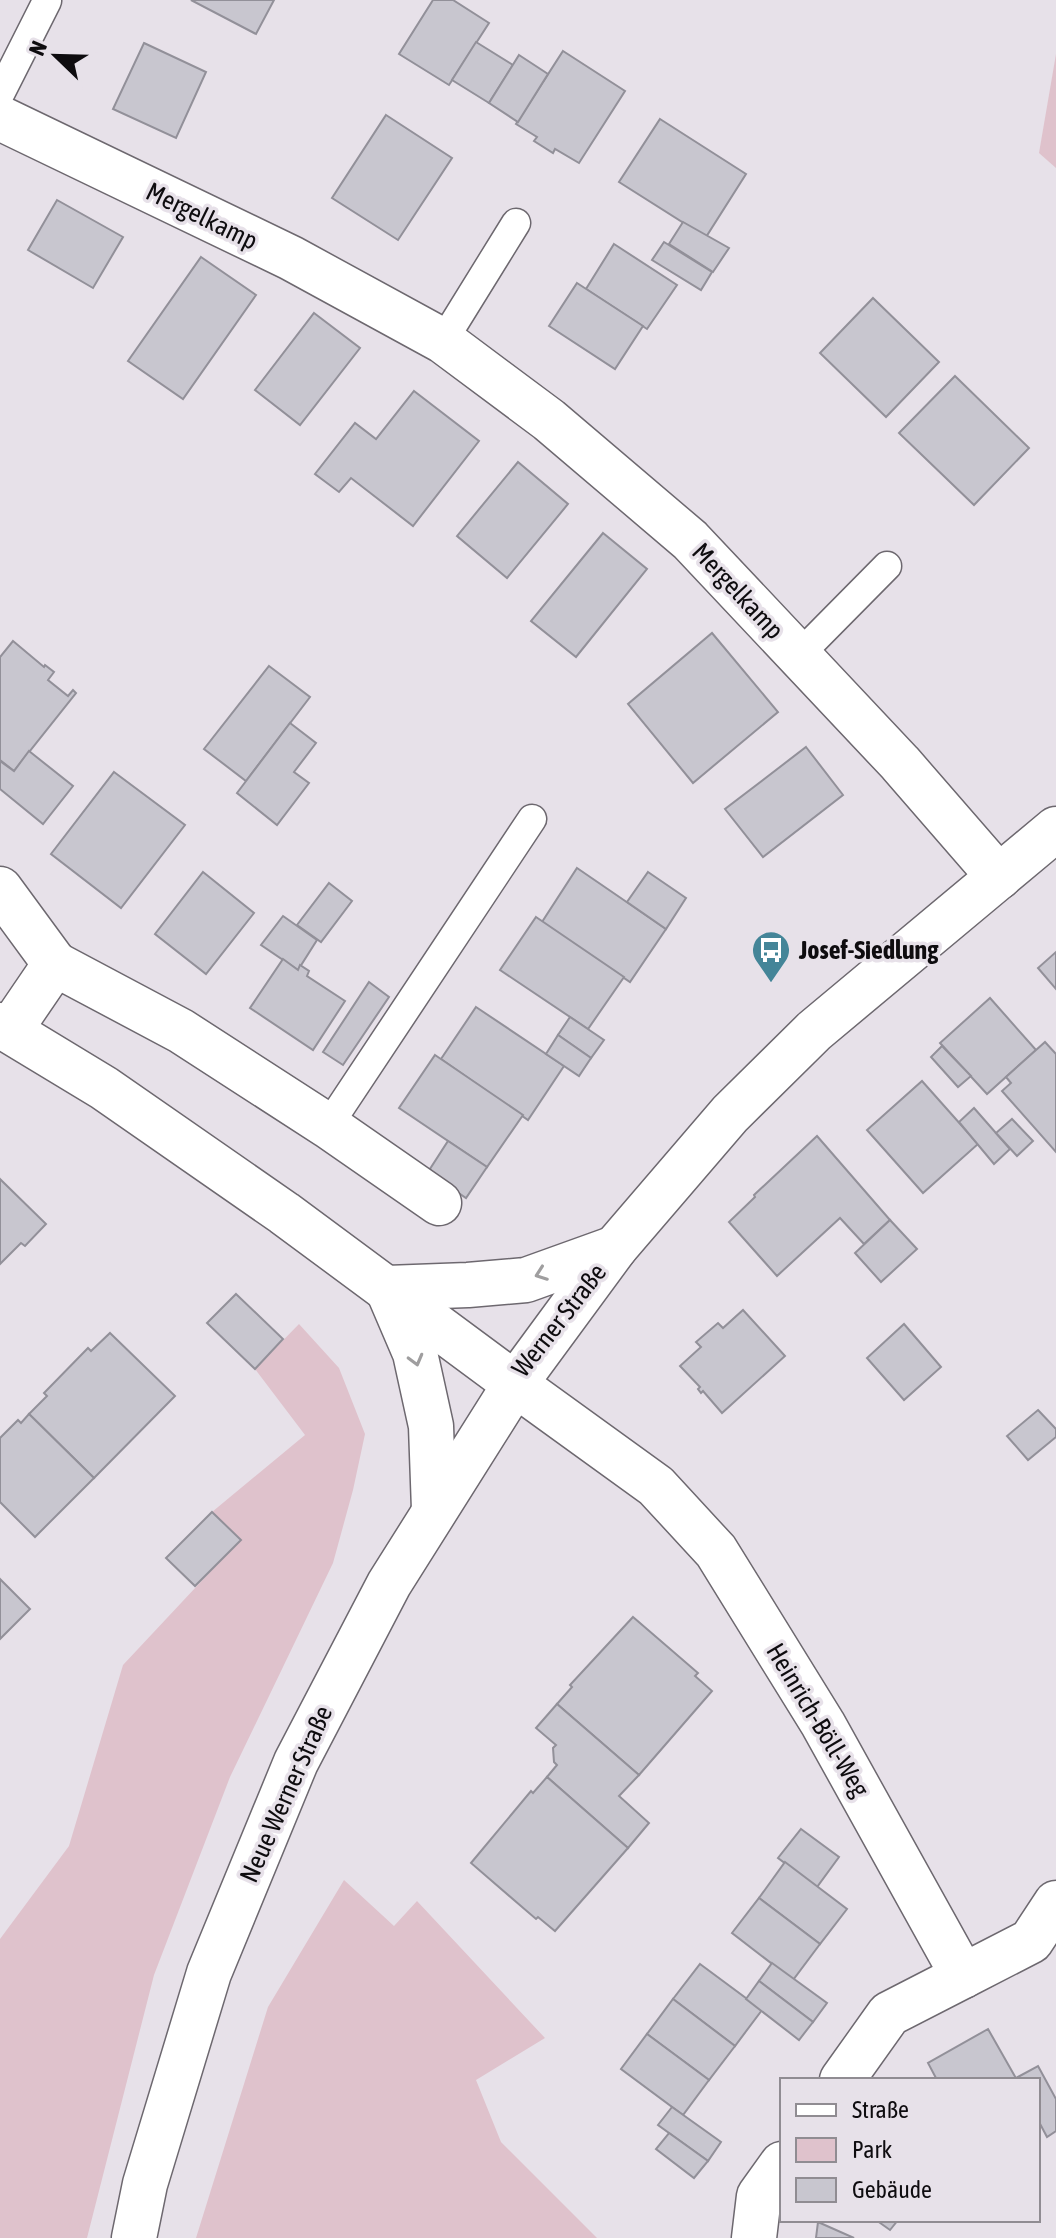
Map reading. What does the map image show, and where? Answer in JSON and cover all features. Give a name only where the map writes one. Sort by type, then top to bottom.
[{"type":"street","name":"Mergelkamp","points":[[0,118],[291,258],[443,341],[549,420],[690,540],[900,763],[999,877]]},
{"type":"street","name":"Werner Straße","points":[[5,1028],[104,1088],[387,1288],[515,1384],[615,1248],[730,1114],[814,1031],[1056,829]]},
{"type":"street","points":[[0,889],[55,964],[181,1031],[328,1126],[439,1203]]},
{"type":"street","points":[[5,1028],[55,964]]},
{"type":"street","points":[[434,1510],[431,1426],[419,1367],[387,1288],[526,1280],[615,1248]]},
{"type":"street","name":"Neue Werner Straße","points":[[134,2238],[145,2184],[209,1973],[296,1762],[389,1584],[515,1384]]},
{"type":"street","name":"Heinrich-Böll-Weg","points":[[515,1384],[656,1486],[716,1551],[823,1724],[963,1976]]},
{"type":"street","points":[[843,2078],[889,2014],[1031,1941],[1056,1903]]},
{"type":"street","points":[[754,2238],[759,2196],[780,2167]]},
{"type":"lane","points":[[0,94],[47,1]]},
{"type":"lane","points":[[443,341],[516,223]]},
{"type":"lane","points":[[799,655],[887,566]]},
{"type":"lane","points":[[328,1126],[532,819]]},
{"type":"green space","points":[[1056,54],[1056,168],[1039,153]]},
{"type":"green space","points":[[299,1324],[339,1368],[365,1434],[333,1563],[230,1777],[154,1975],[87,2238],[0,2238],[0,1939],[69,1846],[123,1665],[240,1540],[212,1512],[305,1435],[255,1369]]},
{"type":"green space","points":[[344,1880],[394,1926],[417,1901],[545,2038],[476,2080],[501,2142],[597,2238],[196,2238],[268,2007]]},
{"type":"building","points":[[191,0],[274,0],[256,34]]},
{"type":"building","points":[[433,0],[453,0],[489,23],[449,85],[399,54]]},
{"type":"building","points":[[476,42],[513,65],[489,103],[452,80]]},
{"type":"building","points":[[144,43],[206,72],[176,138],[113,109]]},
{"type":"building","points":[[563,51],[625,91],[579,163],[555,149],[553,153],[534,141],[537,137],[516,124]]},
{"type":"building","points":[[519,55],[548,74],[518,122],[489,103]]},
{"type":"building","points":[[386,115],[452,158],[398,240],[332,198]]},
{"type":"building","points":[[660,119],[746,174],[706,237],[619,182]]},
{"type":"building","points":[[57,200],[123,237],[93,288],[28,250]]},
{"type":"building","points":[[683,222],[729,248],[713,272],[669,244]]},
{"type":"building","points":[[664,242],[712,272],[701,290],[652,260]]},
{"type":"building","points":[[614,244],[677,285],[647,329],[586,289]]},
{"type":"building","points":[[201,257],[256,295],[183,399],[128,361]]},
{"type":"building","points":[[577,283],[643,326],[615,369],[549,326]]},
{"type":"building","points":[[873,298],[939,362],[886,417],[820,353]]},
{"type":"building","points":[[314,313],[360,348],[300,425],[255,390]]},
{"type":"building","points":[[955,376],[1029,448],[974,505],[899,433]]},
{"type":"building","points":[[414,391],[479,441],[413,526],[351,478],[339,492],[315,474],[355,423],[376,439]]},
{"type":"building","points":[[518,462],[568,504],[507,578],[457,536]]},
{"type":"building","points":[[603,533],[647,569],[576,657],[531,621]]},
{"type":"building","points":[[712,633],[778,712],[693,783],[628,704]]},
{"type":"building","points":[[13,641],[54,672],[48,680],[68,696],[73,690],[76,693],[14,771],[0,760],[0,657]]},
{"type":"building","points":[[269,666],[310,697],[246,781],[204,749]]},
{"type":"building","points":[[290,723],[316,743],[294,772],[309,783],[277,825],[237,793]]},
{"type":"building","points":[[806,747],[843,795],[763,857],[725,809]]},
{"type":"building","points":[[29,751],[73,786],[43,824],[0,789],[0,761],[14,771]]},
{"type":"building","points":[[114,772],[185,825],[121,908],[51,854]]},
{"type":"building","points":[[577,868],[666,929],[630,982],[542,922]]},
{"type":"building","points":[[203,872],[254,913],[206,974],[155,934]]},
{"type":"building","points":[[648,872],[686,898],[666,929],[627,902]]},
{"type":"building","points":[[329,883],[352,901],[321,942],[297,925]]},
{"type":"building","points":[[283,916],[317,940],[298,970],[261,945]]},
{"type":"building","points":[[536,917],[624,977],[588,1029],[500,970]]},
{"type":"building","points":[[1056,952],[1056,989],[1038,968]]},
{"type":"building","points":[[283,959],[298,970],[300,965],[309,971],[307,976],[345,1001],[313,1050],[250,1008]]},
{"type":"building","points":[[369,982],[389,997],[343,1065],[323,1052]]},
{"type":"building","points":[[990,998],[1036,1050],[987,1094],[940,1043]]},
{"type":"building","points":[[476,1007],[564,1066],[528,1120],[441,1059]]},
{"type":"building","points":[[570,1017],[604,1040],[591,1058],[558,1035]]},
{"type":"building","points":[[558,1035],[591,1058],[579,1076],[546,1054]]},
{"type":"building","points":[[1045,1042],[1056,1054],[1056,1152],[1002,1091],[1011,1083],[1006,1077]]},
{"type":"building","points":[[942,1046],[971,1076],[958,1087],[931,1057]]},
{"type":"building","points":[[435,1055],[523,1115],[487,1167],[399,1108]]},
{"type":"building","points":[[922,1081],[978,1144],[923,1193],[867,1130]]},
{"type":"building","points":[[974,1108],[1010,1149],[994,1164],[959,1122]]},
{"type":"building","points":[[1012,1119],[1033,1141],[1017,1156],[996,1133]]},
{"type":"building","points":[[817,1136],[890,1220],[864,1244],[840,1218],[777,1276],[729,1222]]},
{"type":"building","points":[[448,1141],[487,1167],[466,1198],[428,1172]]},
{"type":"building","points":[[0,1179],[46,1224],[25,1246],[21,1243],[0,1264]]},
{"type":"building","points":[[890,1220],[917,1249],[881,1282],[855,1253]]},
{"type":"building","points":[[236,1294],[283,1339],[255,1369],[207,1323]]},
{"type":"building","points":[[743,1310],[785,1356],[722,1413],[680,1366],[701,1347],[696,1342],[718,1323],[723,1328]]},
{"type":"building","points":[[904,1324],[941,1367],[904,1400],[867,1358]]},
{"type":"building","points":[[110,1333],[175,1396],[94,1478],[29,1414],[47,1396],[44,1393],[88,1348],[91,1351]]},
{"type":"building","points":[[1038,1410],[1056,1429],[1056,1437],[1028,1460],[1007,1436]]},
{"type":"building","points":[[29,1414],[94,1478],[35,1537],[0,1502],[0,1438]]},
{"type":"building","points":[[212,1512],[241,1540],[195,1586],[166,1558]]},
{"type":"building","points":[[0,1579],[30,1609],[0,1639]]},
{"type":"building","points":[[633,1617],[698,1673],[695,1676],[712,1691],[639,1775],[557,1704],[572,1687],[570,1685]]},
{"type":"building","points":[[557,1704],[639,1775],[619,1796],[649,1823],[628,1848],[547,1777],[557,1765],[553,1748],[556,1745],[536,1728]]},
{"type":"building","points":[[547,1777],[628,1848],[555,1931],[538,1917],[536,1919],[471,1863],[531,1791],[533,1793]]},
{"type":"building","points":[[801,1829],[839,1857],[817,1887],[778,1858]]},
{"type":"building","points":[[785,1862],[847,1909],[820,1944],[759,1898]]},
{"type":"building","points":[[759,1898],[820,1944],[793,1980],[732,1933]]},
{"type":"building","points":[[772,1963],[827,2003],[813,2022],[759,1981]]},
{"type":"building","points":[[700,1964],[762,2010],[735,2046],[673,1999]]},
{"type":"building","points":[[759,1981],[813,2022],[799,2040],[746,1999]]},
{"type":"building","points":[[673,1999],[735,2046],[709,2080],[647,2034]]},
{"type":"building","points":[[988,2029],[1016,2078],[936,2078],[928,2063]]},
{"type":"building","points":[[647,2034],[709,2080],[683,2115],[621,2069]]},
{"type":"building","points":[[1038,2066],[1056,2099],[1056,2131],[1047,2137],[1040,2124],[1040,2078],[1016,2078]]},
{"type":"building","points":[[672,2107],[721,2142],[708,2161],[658,2125]]},
{"type":"building","points":[[669,2133],[708,2161],[694,2178],[656,2149]]},
{"type":"building","points":[[818,2222],[854,2238],[816,2238]]},
{"type":"building","points":[[879,2222],[896,2222],[890,2230]]},
{"type":"place","name":"Josef-Siedlung","points":[[771,984]]}]
